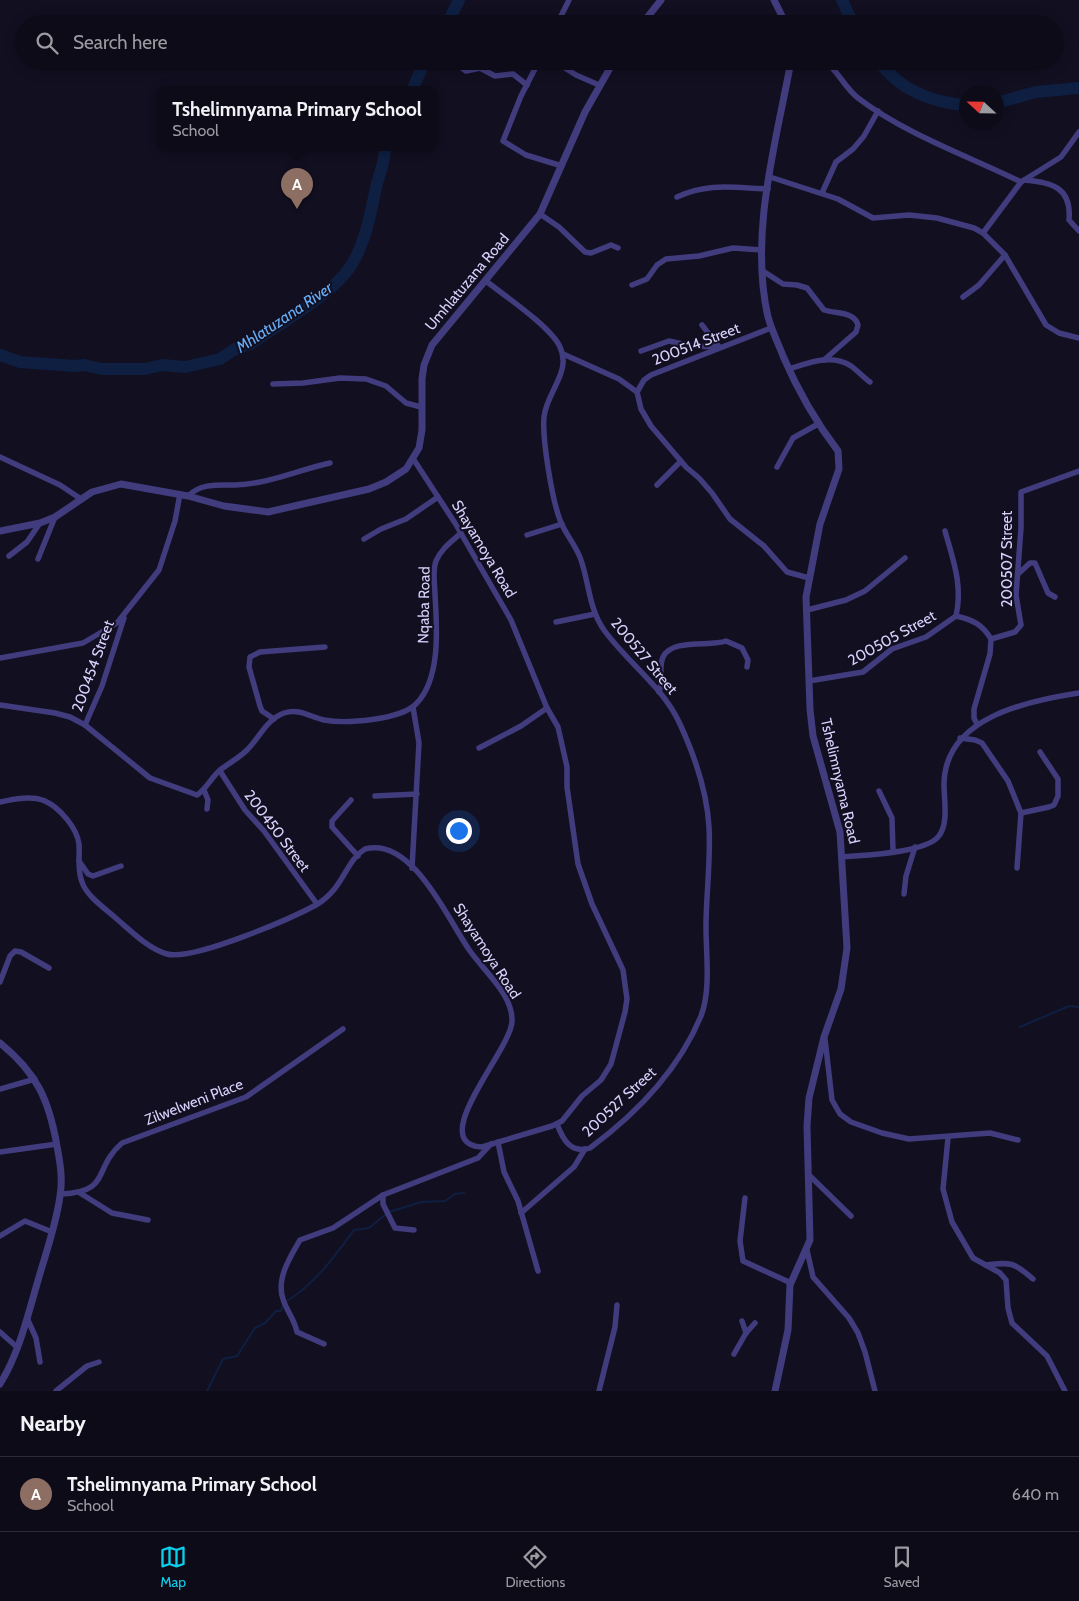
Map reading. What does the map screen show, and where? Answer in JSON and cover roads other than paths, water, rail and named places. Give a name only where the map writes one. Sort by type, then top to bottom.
[{"type":"street","points":[[562,15],[569,0]]},
{"type":"street","points":[[649,15],[661,0]]},
{"type":"street","points":[[774,0],[782,15]]},
{"type":"street","points":[[484,70],[496,76],[513,74],[527,84]]},
{"type":"street","points":[[534,70],[506,130],[503,141],[536,159],[562,166]]},
{"type":"street","points":[[568,70],[599,84]]},
{"type":"street","name":"Umhlatuzana Road","points":[[414,460],[421,438],[424,365],[432,345],[540,214],[599,84],[608,70]]},
{"type":"street","name":"Tshelimnyama Road","points":[[775,1391],[788,1330],[791,1283],[808,1250],[810,1240],[809,1100],[824,1037],[846,968],[848,948],[840,832],[813,736],[807,610],[809,578],[820,524],[839,470],[840,460],[838,451],[803,400],[771,328],[763,272],[762,250],[768,189],[789,70]]},
{"type":"street","points":[[833,70],[852,93],[878,111],[934,142],[1023,181],[1046,182],[1063,193],[1068,200],[1069,220],[1079,231]]},
{"type":"street","points":[[822,193],[836,162],[853,149],[864,136],[878,111]]},
{"type":"street","points":[[983,233],[1023,181],[1061,157],[1079,132]]},
{"type":"street","points":[[770,177],[822,193],[873,218],[909,215],[937,218],[963,224],[983,233],[1005,256],[1046,325],[1060,334],[1079,338]]},
{"type":"street","points":[[677,197],[688,192],[721,185],[768,189]]},
{"type":"street","points":[[540,214],[559,227],[585,252],[590,253],[611,245],[618,248]]},
{"type":"street","points":[[632,285],[647,279],[657,265],[666,259],[697,256],[733,248],[762,250]]},
{"type":"street","points":[[963,297],[979,285],[1005,256]]},
{"type":"street","points":[[763,272],[783,284],[797,284],[807,288],[824,310],[851,315],[856,319],[858,325],[856,332],[824,360]]},
{"type":"street","points":[[486,281],[548,332],[558,342],[563,354],[619,378],[637,392],[640,409],[645,416],[681,461],[705,484],[730,519],[764,546],[784,570],[809,578]]},
{"type":"street","points":[[702,325],[720,348]]},
{"type":"street","name":"200514 Street","points":[[637,392],[644,380],[651,375],[771,328]]},
{"type":"street","points":[[641,351],[669,341],[691,346],[720,348]]},
{"type":"street","name":"200527 Street","points":[[557,1124],[563,1139],[580,1150],[598,1141],[655,1089],[680,1057],[696,1028],[704,1005],[708,818],[702,786],[679,722],[659,692],[613,641],[595,614],[580,557],[562,524],[554,500],[544,424],[548,400],[562,370],[563,354]]},
{"type":"street","points":[[789,369],[824,360],[846,363],[870,382]]},
{"type":"street","points":[[273,384],[303,383],[340,378],[366,379],[386,386],[406,403],[421,407]]},
{"type":"street","points":[[777,466],[796,436],[818,424]]},
{"type":"street","points":[[0,457],[60,485],[81,499]]},
{"type":"street","points":[[0,531],[40,523],[99,489],[120,484],[184,495],[224,506],[268,512],[379,485],[401,474],[414,460]]},
{"type":"street","name":"Shayamoya Road","points":[[358,856],[365,849],[382,848],[394,854],[412,868],[438,896],[460,936],[500,988],[511,1011],[512,1027],[504,1047],[466,1110],[461,1125],[463,1139],[467,1143],[482,1147],[557,1124],[605,1075],[624,1024],[627,999],[623,970],[592,904],[578,864],[563,741],[558,727],[547,708],[511,620],[461,533],[414,460]]},
{"type":"street","points":[[658,485],[681,461]]},
{"type":"street","points":[[0,658],[83,643],[111,628],[124,616],[159,570],[184,495],[206,486],[256,483],[330,464]]},
{"type":"street","name":"200507 Street","points":[[991,639],[1010,634],[1020,627],[1016,595],[1021,492],[1079,470]]},
{"type":"street","points":[[364,539],[406,518],[438,497]]},
{"type":"street","points":[[38,558],[55,516]]},
{"type":"street","points":[[9,556],[27,542],[40,523]]},
{"type":"street","points":[[527,535],[562,524]]},
{"type":"street","name":"200505 Street","points":[[809,681],[863,672],[892,650],[926,637],[956,616],[958,607],[957,567],[945,531]]},
{"type":"street","name":"Nqaba Road","points":[[413,707],[426,686],[437,644],[434,567],[446,546],[461,533]]},
{"type":"street","points":[[807,610],[846,600],[866,591],[905,558]]},
{"type":"street","points":[[1018,574],[1030,563],[1035,563],[1048,593],[1055,596]]},
{"type":"street","points":[[556,622],[595,614]]},
{"type":"street","name":"200454 Street","points":[[85,725],[102,686],[124,616]]},
{"type":"street","name":"200505 Street","points":[[956,616],[978,623],[991,639]]},
{"type":"street","points":[[977,724],[974,718],[974,710],[990,654],[991,639]]},
{"type":"street","points":[[659,692],[662,658],[671,649],[704,642],[720,644],[726,641],[742,648],[748,660],[747,667]]},
{"type":"street","points":[[274,719],[262,711],[249,667],[250,657],[260,652],[325,647]]},
{"type":"street","points":[[842,857],[893,851],[930,843],[938,836],[942,829],[945,770],[960,738],[977,724],[1029,704],[1079,693]]},
{"type":"street","points":[[0,705],[55,713],[85,725],[150,778],[197,795],[204,790],[220,771],[246,750],[274,719],[294,711],[330,721],[360,721],[413,707],[419,743],[412,868]]},
{"type":"street","points":[[479,748],[537,717],[547,708]]},
{"type":"street","points":[[960,738],[975,740],[985,746],[992,761],[1011,786],[1021,813],[1017,868]]},
{"type":"street","points":[[1021,813],[1054,805],[1058,796],[1058,779],[1040,752]]},
{"type":"street","name":"200450 Street","points":[[220,771],[245,810],[264,831],[317,904]]},
{"type":"street","points":[[204,790],[208,800],[207,809]]},
{"type":"street","points":[[878,792],[892,818],[893,851]]},
{"type":"street","points":[[375,796],[417,794]]},
{"type":"street","points":[[0,802],[30,798],[45,801],[54,808],[67,820],[77,838],[81,881],[94,897],[150,946],[174,956],[222,944],[317,904],[339,887],[358,856],[332,827],[332,821],[351,800]]},
{"type":"street","points":[[904,894],[906,876],[915,847]]},
{"type":"street","points":[[79,861],[93,876],[121,866]]},
{"type":"street","points":[[0,982],[10,956],[15,951],[21,952],[49,968]]},
{"type":"street","name":"Zilwelweni Place","points":[[80,1194],[90,1190],[95,1185],[110,1156],[122,1143],[246,1097],[343,1029]]},
{"type":"street","points":[[824,1037],[830,1095],[836,1109],[846,1119],[898,1138],[948,1138],[990,1133],[1018,1140]]},
{"type":"street","points":[[0,1043],[23,1063],[45,1097],[57,1144],[61,1173],[61,1194],[52,1232],[18,1348],[0,1384]]},
{"type":"street","points":[[0,1089],[35,1079]]},
{"type":"street","points":[[948,1138],[943,1179],[944,1199],[960,1238],[973,1258],[1000,1273],[1006,1280],[1008,1308],[1012,1323],[1047,1356],[1065,1391]]},
{"type":"street","points":[[324,1344],[297,1332],[293,1316],[283,1299],[282,1277],[300,1240],[334,1228],[383,1195],[478,1158],[495,1143],[504,1172],[522,1213],[538,1271]]},
{"type":"street","points":[[0,1152],[57,1144]]},
{"type":"street","points":[[522,1213],[574,1167],[585,1149]]},
{"type":"street","points":[[810,1176],[851,1216]]},
{"type":"street","points":[[61,1194],[80,1194],[112,1213],[148,1220]]},
{"type":"street","points":[[383,1195],[383,1204],[395,1228],[414,1230]]},
{"type":"street","points":[[745,1198],[740,1242],[742,1261],[791,1283]]},
{"type":"street","points":[[0,1236],[25,1221],[52,1232]]},
{"type":"street","points":[[808,1250],[813,1277],[849,1318],[858,1333],[866,1352],[874,1391]]},
{"type":"street","points":[[983,1265],[1011,1264],[1020,1267],[1033,1279]]},
{"type":"street","points":[[599,1391],[615,1327],[616,1305]]},
{"type":"street","points":[[27,1318],[36,1338],[40,1362]]},
{"type":"street","points":[[742,1321],[746,1333]]},
{"type":"street","points":[[734,1354],[746,1333],[755,1323]]},
{"type":"street","points":[[0,1332],[18,1348]]},
{"type":"street","points":[[56,1391],[87,1366],[99,1362]]},
{"type":"waterway","name":"Mhlatuzana River","points":[[452,15],[459,0]]},
{"type":"waterway","name":"Mhlatuzana River","points":[[842,0],[849,15]]},
{"type":"waterway","name":"Mhlatuzana River","points":[[414,86],[421,70]]},
{"type":"waterway","name":"Mhlatuzana River","points":[[886,70],[896,80],[918,93],[929,98],[959,104]]},
{"type":"waterway","name":"Mhlatuzana River","points":[[1004,101],[1036,92],[1079,88]]},
{"type":"waterway","name":"Mhlatuzana River","points":[[0,355],[20,362],[84,365],[102,369],[145,369],[162,365],[185,367],[220,359],[235,349],[250,344],[320,297],[344,275],[352,264],[366,229],[385,151]]},
{"type":"waterway","points":[[1020,1027],[1069,1006],[1079,1007]]},
{"type":"waterway","points":[[389,1212],[421,1202],[445,1201],[455,1194],[464,1193]]},
{"type":"waterway","points":[[287,1301],[316,1278],[354,1230],[369,1228],[385,1215]]},
{"type":"waterway","points":[[207,1391],[223,1359],[237,1356],[255,1328],[265,1323],[276,1311],[281,1311],[283,1305]]},
{"type":"place","name":"Tshelimnyama Primary School","points":[[297,209]]}]
